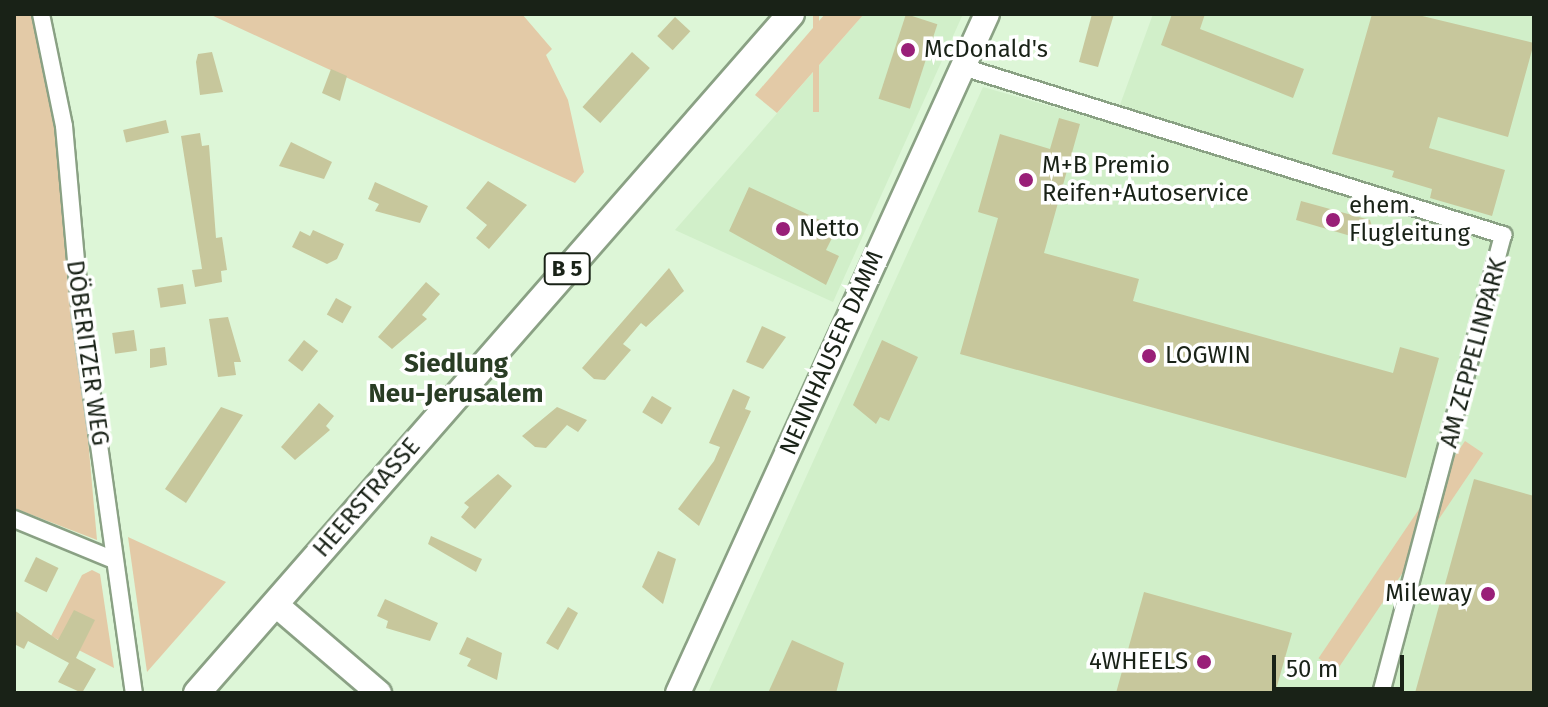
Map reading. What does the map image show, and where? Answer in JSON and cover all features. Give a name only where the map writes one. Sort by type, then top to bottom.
[{"type":"main road","name":"HEERSTRASSE","points":[[197,693],[791,14]]},
{"type":"main road","name":"NENNHAUSER DAMM","points":[[678,693],[987,14]]},
{"type":"main road","points":[[275,604],[379,693]]},
{"type":"street","name":"DÖBERITZER WEG","points":[[41,14],[64,126],[114,560],[134,693]]},
{"type":"street","name":"AM ZEPPELINPARK","points":[[963,67],[1503,235],[1381,693]]},
{"type":"street","points":[[14,519],[114,560]]},
{"type":"shaded area","points":[[14,14],[32,14],[60,126],[97,540],[14,508]]},
{"type":"shaded area","points":[[209,14],[522,14],[552,49],[546,55],[568,100],[584,172],[575,183]]},
{"type":"shaded area","points":[[813,14],[819,14],[819,112],[813,112]]},
{"type":"shaded area","points":[[825,14],[864,14],[777,113],[755,95]]},
{"type":"shaded area","points":[[864,14],[963,14],[833,302],[675,230]]},
{"type":"shaded area","points":[[1153,14],[1534,14],[1534,693],[708,693],[983,87],[1113,124]]},
{"type":"shaded area","points":[[1465,441],[1483,453],[1337,671],[1318,658]]},
{"type":"shaded area","points":[[128,537],[226,582],[147,672]]},
{"type":"shaded area","points":[[92,570],[100,574],[114,668],[51,636],[82,575]]},
{"type":"building","name":"McDonald's","points":[[906,14],[937,24],[910,109],[878,99]]},
{"type":"building","points":[[1092,14],[1114,14],[1098,67],[1079,62]]},
{"type":"building","points":[[1172,14],[1205,14],[1200,29],[1304,69],[1293,98],[1161,45]]},
{"type":"building","points":[[1372,14],[1414,14],[1534,43],[1508,137],[1438,117],[1429,148],[1505,170],[1492,216],[1430,198],[1432,189],[1392,177],[1394,171],[1332,154]]},
{"type":"building","points":[[675,17],[690,31],[673,50],[657,36]]},
{"type":"building","points":[[212,52],[223,92],[200,95],[198,54]]},
{"type":"building","points":[[632,52],[650,68],[600,123],[582,107]]},
{"type":"building","points":[[331,69],[347,76],[340,101],[322,93]]},
{"type":"building","name":"LOGWIN","points":[[1059,118],[1080,124],[1044,253],[1139,279],[1133,301],[1393,373],[1400,347],[1439,358],[1406,478],[960,354],[998,218],[978,212],[1000,134],[1050,149]]},
{"type":"building","points":[[166,120],[169,133],[126,143],[123,130]]},
{"type":"building","points":[[200,133],[202,146],[209,145],[216,238],[222,237],[227,270],[221,271],[222,282],[195,287],[192,270],[202,269],[181,136]]},
{"type":"building","points":[[291,142],[332,162],[324,179],[279,166]]},
{"type":"building","points":[[488,181],[527,205],[489,249],[476,238],[487,225],[466,208]]},
{"type":"building","points":[[375,182],[428,206],[420,223],[375,211],[379,204],[368,199]]},
{"type":"building","name":"Netto","points":[[749,187],[837,228],[826,250],[839,256],[826,285],[729,231]]},
{"type":"building","name":"ehem. Flugleitung","points":[[1301,201],[1370,220],[1374,233],[1361,239],[1296,220]]},
{"type":"building","points":[[313,230],[344,244],[337,259],[327,264],[292,247],[300,231],[310,236]]},
{"type":"building","points":[[669,268],[684,291],[646,327],[641,323],[623,344],[631,350],[605,380],[594,379],[582,368]]},
{"type":"building","points":[[426,282],[440,294],[422,315],[427,319],[392,349],[378,337]]},
{"type":"building","points":[[183,284],[186,304],[160,308],[157,288]]},
{"type":"building","points":[[336,298],[352,307],[343,323],[327,315]]},
{"type":"building","points":[[228,317],[241,362],[234,362],[236,375],[218,377],[209,319]]},
{"type":"building","points":[[762,326],[786,337],[763,369],[746,362]]},
{"type":"building","points":[[134,330],[137,351],[115,354],[112,333]]},
{"type":"building","points":[[304,340],[318,351],[302,372],[288,360]]},
{"type":"building","points":[[882,340],[918,357],[889,421],[880,417],[876,424],[853,405]]},
{"type":"building","points":[[165,347],[167,365],[150,368],[150,349]]},
{"type":"building","points":[[733,389],[750,397],[745,409],[751,411],[699,526],[678,509],[714,461],[720,447],[709,443]]},
{"type":"building","points":[[652,396],[672,408],[662,424],[642,412]]},
{"type":"building","points":[[319,403],[334,416],[326,426],[330,430],[295,460],[281,447]]},
{"type":"building","points":[[221,407],[243,415],[186,503],[165,489]]},
{"type":"building","points":[[557,407],[587,420],[578,432],[567,425],[546,448],[535,447],[522,436]]},
{"type":"building","points":[[498,474],[512,486],[475,529],[461,517],[469,507],[464,503]]},
{"type":"building","name":"Mileway","points":[[1474,479],[1534,496],[1534,693],[1415,693]]},
{"type":"building","points":[[431,536],[482,559],[476,572],[428,544]]},
{"type":"building","points":[[658,551],[676,559],[663,604],[642,587]]},
{"type":"building","points":[[36,557],[58,568],[47,592],[24,581]]},
{"type":"building","name":"4WHEELS","points":[[1144,592],[1292,633],[1275,693],[1116,693]]},
{"type":"building","points":[[385,599],[438,623],[430,641],[386,628],[388,621],[377,616]]},
{"type":"building","points":[[568,607],[578,613],[558,650],[546,643]]},
{"type":"building","points":[[14,610],[58,640],[74,610],[95,620],[76,658],[96,669],[82,693],[58,682],[69,663],[28,641],[24,649],[14,644]]},
{"type":"building","points":[[467,637],[502,653],[497,680],[467,666],[471,659],[459,654]]},
{"type":"building","points":[[792,640],[844,663],[836,693],[768,693]]},
{"type":"place","name":"McDonald's","points":[[908,50]]},
{"type":"place","name":"M+B Premio Reifen+Autoservice","points":[[1026,180]]},
{"type":"place","name":"ehem. Flugleitung","points":[[1333,220]]},
{"type":"place","name":"Netto","points":[[783,229]]},
{"type":"place","name":"LOGWIN","points":[[1149,356]]},
{"type":"place","name":"Mileway","points":[[1488,594]]},
{"type":"place","name":"4WHEELS","points":[[1204,662]]},
{"type":"district","name":"Siedlung Neu-Jerusalem","points":[[456,379]]}]
